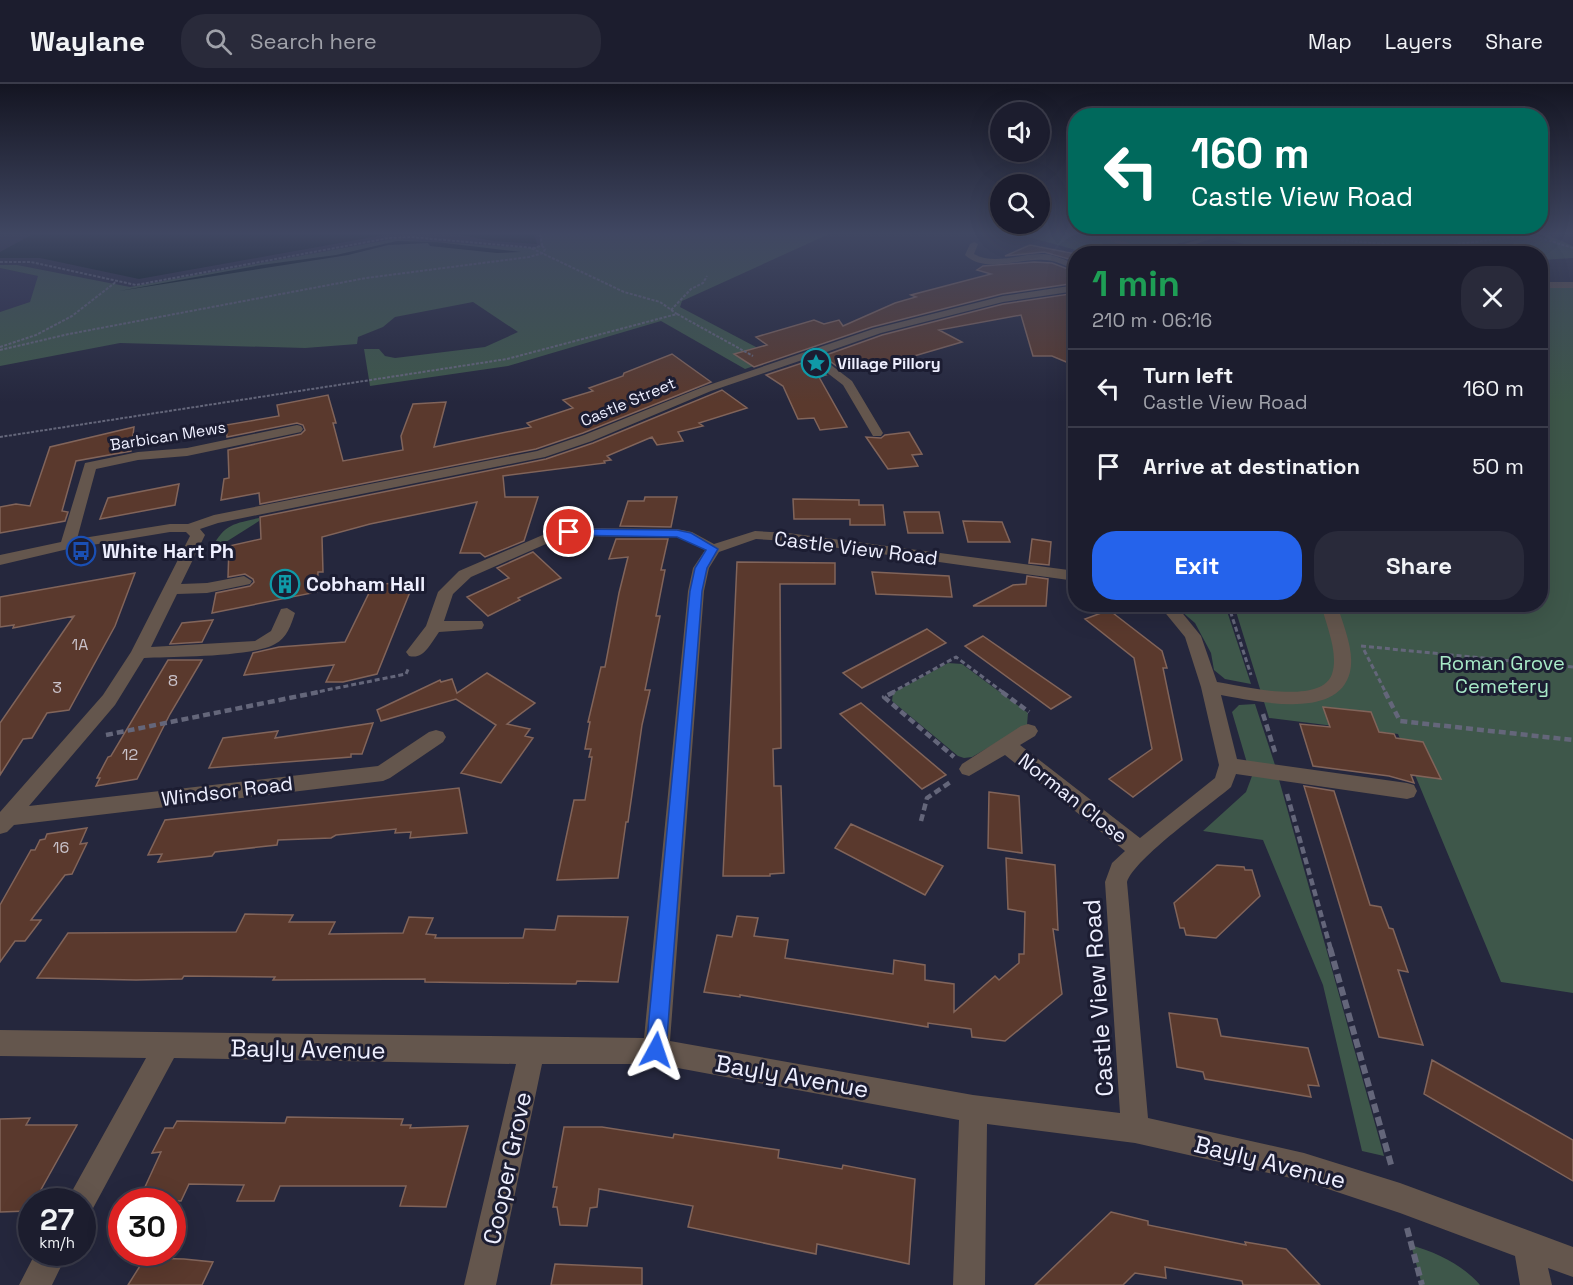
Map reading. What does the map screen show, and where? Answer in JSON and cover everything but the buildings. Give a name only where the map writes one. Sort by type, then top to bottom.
[{"type":"street","name":"Castle Street","points":[[68,545],[170,528],[190,528],[214,519],[540,454],[588,438],[707,389],[910,321],[1004,299],[1063,290]]},
{"type":"street","points":[[809,354],[839,374],[848,383],[877,433]]},
{"type":"street","name":"Barbican Mews","points":[[68,545],[90,466],[138,456],[187,452],[297,429]]},
{"type":"street","points":[[4,821],[109,700],[139,654],[198,535],[190,528]]},
{"type":"street","points":[[415,652],[434,627],[446,592],[458,578],[550,537],[569,532],[677,533],[687,535],[713,549],[701,568],[696,591],[656,1050]]},
{"type":"street","name":"Castle View Road","points":[[713,549],[755,535],[788,537],[1068,575]]},
{"type":"street","points":[[0,560],[68,545]]},
{"type":"street","points":[[172,589],[207,588],[244,581]]},
{"type":"street","points":[[1173,612],[1193,636],[1210,687],[1229,765],[1407,791]]},
{"type":"street","points":[[1210,687],[1298,699],[1326,694],[1337,685],[1341,673],[1339,644],[1331,612]]},
{"type":"street","points":[[139,654],[257,646],[282,631],[286,613]]},
{"type":"street","points":[[434,627],[476,625]]},
{"type":"street","name":"Norman Close","points":[[969,769],[1028,731]]},
{"type":"street","name":"Windsor Road","points":[[4,821],[383,773],[436,737]]},
{"type":"street","name":"Norman Close","points":[[1006,745],[1140,850]]},
{"type":"street","name":"Castle View Road","points":[[1135,1129],[1116,882],[1120,870],[1140,850],[1224,782],[1229,765]]},
{"type":"street","name":"Bayly Avenue","points":[[0,1043],[532,1052],[656,1050],[973,1109],[1135,1129],[1304,1167],[1400,1198],[1573,1262]]},
{"type":"street","points":[[89,1188],[166,1047]]},
{"type":"street","name":"Cooper Grove","points":[[480,1285],[532,1052]]},
{"type":"street","points":[[969,1285],[973,1109]]},
{"type":"street","points":[[1528,1246],[1536,1285]]},
{"type":"street","points":[[35,1285],[45,1266]]},
{"type":"path","points":[[0,349],[36,335],[72,316],[106,290]]},
{"type":"path","points":[[0,349],[302,290]]},
{"type":"path","points":[[619,290],[660,302],[677,314],[772,367]]},
{"type":"path","points":[[671,310],[689,290]]},
{"type":"path","points":[[0,437],[507,359],[677,314]]},
{"type":"path","points":[[1231,612],[1281,772],[1400,1198],[1422,1285]]},
{"type":"path","points":[[1339,644],[1573,666]]},
{"type":"path","points":[[1362,647],[1400,721],[1573,740]]},
{"type":"path","points":[[73,742],[406,674],[415,652]]},
{"type":"path","points":[[921,821],[927,798],[969,769],[884,697],[956,657],[1042,722],[1028,731]]},
{"type":"shaded area","points":[[0,290],[55,290],[55,296],[0,312]]},
{"type":"green space","points":[[34,290],[706,290],[682,301],[680,307],[777,358],[745,369],[661,321],[508,366],[370,386],[364,349],[379,349],[385,356],[395,358],[485,347],[518,332],[473,302],[395,317],[383,327],[358,337],[357,344],[305,348],[120,343],[0,366],[0,312],[30,302]]},
{"type":"green space","name":"Roman Grove Cemetery","points":[[1548,290],[1573,290],[1573,993],[1501,982],[1398,734],[1269,718],[1236,612],[1548,612]]},
{"type":"green space","points":[[259,518],[259,521],[210,552],[219,536],[229,527]]},
{"type":"green space","points":[[1182,612],[1227,612],[1251,684],[1225,679],[1214,670],[1211,653],[1195,623]]},
{"type":"green space","points":[[948,663],[962,664],[1028,713],[1027,725],[972,757],[964,758],[958,756],[892,701],[893,693]]},
{"type":"green space","points":[[1255,704],[1275,765],[1247,763],[1232,712],[1239,705]]},
{"type":"green space","points":[[1252,776],[1278,776],[1384,1156],[1362,1151],[1323,985],[1263,840],[1203,831],[1246,792]]},
{"type":"green space","points":[[1411,1245],[1448,1260],[1480,1285],[1422,1285]]},
{"type":"place","name":"Village Pillory","points":[[816,363]]},
{"type":"place","name":"White Hart Ph","points":[[81,551]]},
{"type":"place","name":"Cobham Hall","points":[[285,584]]},
{"type":"route","points":[[569,532],[677,533],[687,535],[713,549],[701,568],[696,591],[656,1050]]}]
